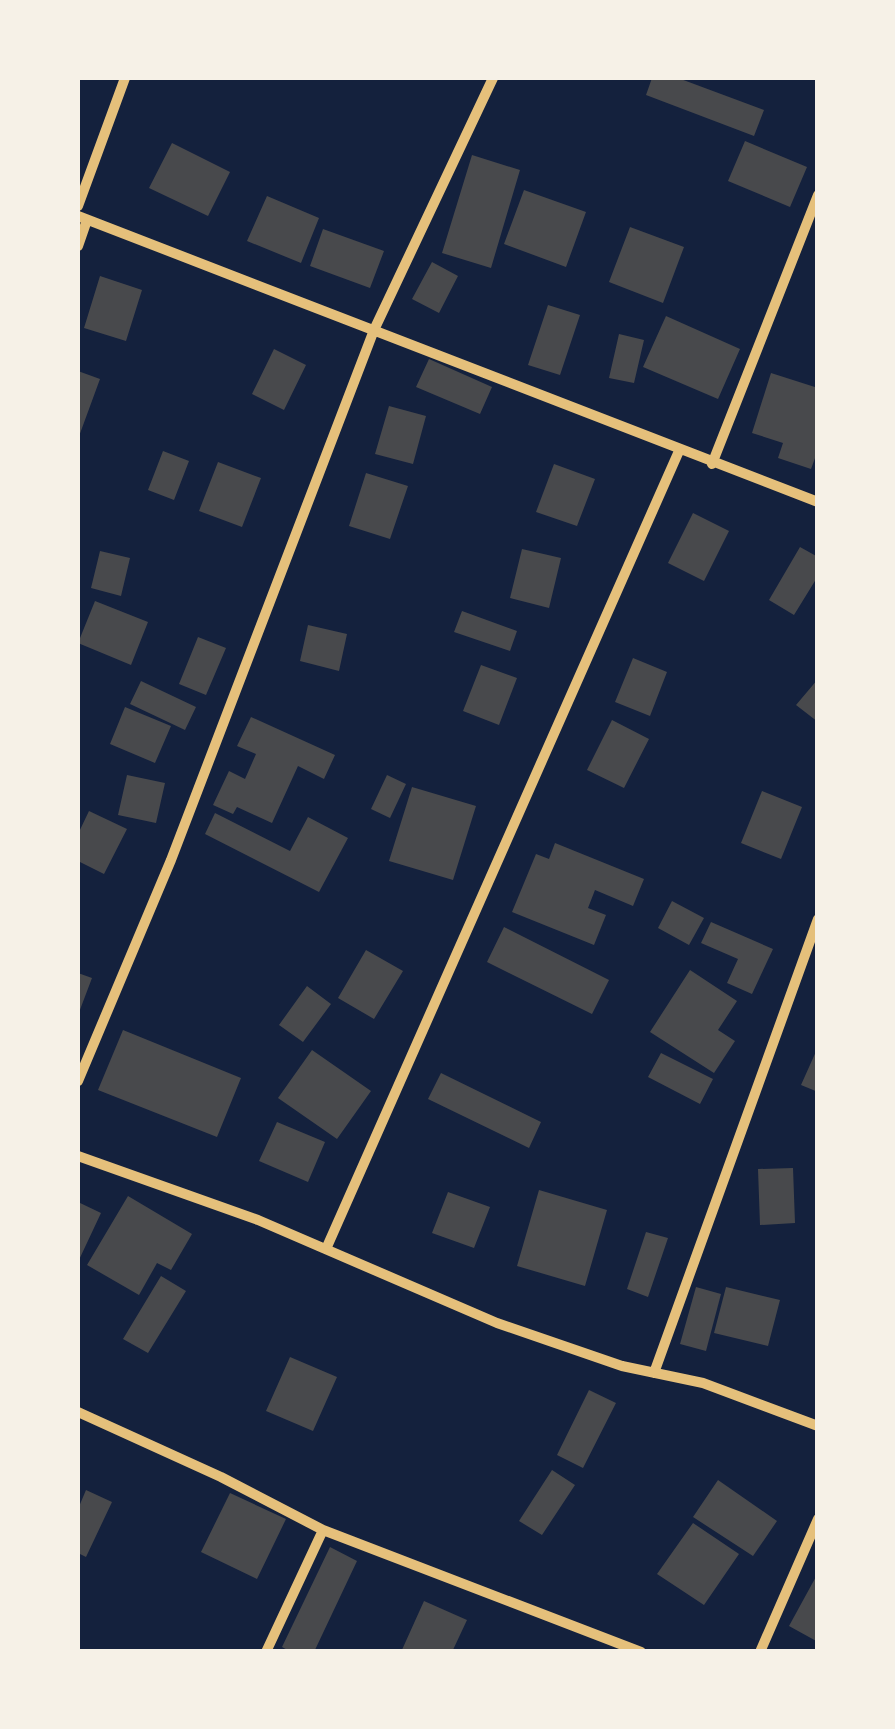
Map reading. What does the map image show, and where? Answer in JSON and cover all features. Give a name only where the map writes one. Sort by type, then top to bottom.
[{"type":"street","points":[[78,206],[125,78]]},
{"type":"street","points":[[78,1081],[170,860],[374,330],[493,78]]},
{"type":"street","points":[[712,464],[818,194]]},
{"type":"street","points":[[78,246],[82,218],[818,502]]},
{"type":"street","points":[[326,1249],[679,451]]},
{"type":"street","points":[[654,1373],[818,919]]},
{"type":"street","points":[[78,1156],[258,1220],[497,1324],[654,1373],[703,1383],[818,1426]]},
{"type":"street","points":[[78,1412],[323,1530],[641,1652]]},
{"type":"street","points":[[760,1652],[818,1519]]},
{"type":"street","points":[[266,1652],[323,1530]]},
{"type":"building","points":[[652,78],[678,78],[764,110],[754,136],[646,95]]},
{"type":"building","points":[[745,141],[807,167],[790,207],[728,181]]},
{"type":"building","points":[[172,143],[230,172],[208,216],[149,188]]},
{"type":"building","points":[[472,155],[520,170],[491,268],[442,253]]},
{"type":"building","points":[[524,190],[586,212],[566,267],[504,244]]},
{"type":"building","points":[[267,196],[319,218],[301,263],[247,241]]},
{"type":"building","points":[[630,227],[684,247],[663,303],[609,282]]},
{"type":"building","points":[[323,229],[384,251],[370,288],[310,266]]},
{"type":"building","points":[[432,262],[458,276],[439,313],[412,299]]},
{"type":"building","points":[[100,276],[142,290],[126,341],[84,328]]},
{"type":"building","points":[[548,305],[580,315],[560,375],[528,365]]},
{"type":"building","points":[[666,316],[740,349],[718,399],[643,367]]},
{"type":"building","points":[[619,334],[644,340],[634,383],[609,378]]},
{"type":"building","points":[[274,349],[306,365],[284,410],[252,394]]},
{"type":"building","points":[[429,359],[492,387],[480,414],[416,387]]},
{"type":"building","points":[[78,371],[100,379],[78,439]]},
{"type":"building","points":[[771,373],[818,388],[818,450],[811,469],[778,458],[783,443],[752,433]]},
{"type":"building","points":[[389,406],[426,416],[413,464],[375,454]]},
{"type":"building","points":[[163,451],[189,461],[174,500],[148,490]]},
{"type":"building","points":[[218,462],[261,478],[242,527],[199,511]]},
{"type":"building","points":[[554,464],[595,479],[577,526],[536,512]]},
{"type":"building","points":[[366,473],[408,486],[390,539],[349,526]]},
{"type":"building","points":[[693,513],[729,531],[704,581],[668,563]]},
{"type":"building","points":[[800,547],[818,557],[818,576],[794,615],[769,600]]},
{"type":"building","points":[[522,549],[561,558],[549,608],[510,598]]},
{"type":"building","points":[[100,551],[130,558],[121,596],[91,588]]},
{"type":"building","points":[[95,601],[148,622],[131,665],[78,643]]},
{"type":"building","points":[[462,611],[517,631],[510,651],[454,632]]},
{"type":"building","points":[[308,625],[347,634],[339,671],[300,661]]},
{"type":"building","points":[[198,637],[226,648],[206,695],[179,684]]},
{"type":"building","points":[[633,658],[667,672],[650,716],[615,702]]},
{"type":"building","points":[[481,665],[517,678],[499,725],[463,711]]},
{"type":"building","points":[[818,679],[818,722],[796,705]]},
{"type":"building","points":[[141,681],[196,707],[185,730],[130,704]]},
{"type":"building","points":[[125,707],[171,726],[155,763],[110,744]]},
{"type":"building","points":[[251,717],[335,755],[324,779],[298,766],[272,823],[237,807],[233,814],[213,805],[229,771],[245,779],[256,754],[237,746]]},
{"type":"building","points":[[612,720],[649,739],[624,788],[587,770]]},
{"type":"building","points":[[127,775],[165,783],[156,823],[118,815]]},
{"type":"building","points":[[387,775],[406,784],[390,818],[371,809]]},
{"type":"building","points":[[412,787],[476,806],[453,880],[389,861]]},
{"type":"building","points":[[762,791],[802,807],[781,859],[741,843]]},
{"type":"building","points":[[89,811],[127,829],[104,874],[78,861],[78,834]]},
{"type":"building","points":[[215,813],[290,851],[308,817],[348,838],[319,892],[205,834]]},
{"type":"building","points":[[555,843],[644,879],[633,906],[595,890],[588,908],[606,915],[594,945],[512,912],[536,854],[549,859]]},
{"type":"building","points":[[672,901],[704,918],[689,945],[658,928]]},
{"type":"building","points":[[711,922],[773,949],[752,994],[727,983],[738,959],[701,943]]},
{"type":"building","points":[[504,927],[609,980],[592,1014],[487,962]]},
{"type":"building","points":[[366,950],[403,971],[374,1019],[338,998]]},
{"type":"building","points":[[690,970],[737,1001],[718,1030],[735,1041],[714,1073],[650,1032]]},
{"type":"building","points":[[78,973],[92,978],[78,1015]]},
{"type":"building","points":[[307,986],[331,1004],[303,1042],[279,1025]]},
{"type":"building","points":[[123,1030],[241,1078],[217,1137],[98,1090]]},
{"type":"building","points":[[818,1047],[818,1092],[801,1085]]},
{"type":"building","points":[[312,1050],[371,1091],[337,1139],[278,1098]]},
{"type":"building","points":[[661,1053],[713,1079],[700,1104],[648,1077]]},
{"type":"building","points":[[441,1073],[541,1122],[529,1148],[428,1099]]},
{"type":"building","points":[[277,1122],[325,1142],[308,1182],[259,1161]]},
{"type":"building","points":[[793,1168],[795,1223],[760,1225],[758,1169]]},
{"type":"building","points":[[539,1190],[607,1210],[585,1286],[517,1266]]},
{"type":"building","points":[[448,1192],[490,1207],[474,1248],[432,1233]]},
{"type":"building","points":[[128,1196],[192,1234],[171,1270],[157,1263],[139,1295],[87,1265]]},
{"type":"building","points":[[78,1202],[101,1213],[78,1262]]},
{"type":"building","points":[[646,1232],[668,1238],[648,1297],[627,1289]]},
{"type":"building","points":[[161,1276],[186,1291],[148,1353],[123,1339]]},
{"type":"building","points":[[696,1287],[721,1294],[706,1351],[680,1344]]},
{"type":"building","points":[[726,1287],[780,1300],[768,1346],[714,1333]]},
{"type":"building","points":[[290,1357],[337,1377],[313,1431],[266,1411]]},
{"type":"building","points":[[589,1390],[616,1403],[583,1468],[557,1455]]},
{"type":"building","points":[[552,1470],[575,1485],[542,1535],[519,1521]]},
{"type":"building","points":[[718,1480],[777,1521],[753,1556],[693,1517]]},
{"type":"building","points":[[86,1490],[112,1502],[86,1557],[78,1553],[78,1509]]},
{"type":"building","points":[[230,1493],[286,1519],[257,1579],[201,1552]]},
{"type":"building","points":[[693,1523],[739,1554],[704,1605],[657,1574]]},
{"type":"building","points":[[330,1547],[357,1561],[314,1652],[291,1652],[282,1647]]},
{"type":"building","points":[[818,1573],[818,1642],[789,1626]]},
{"type":"building","points":[[424,1601],[467,1620],[452,1652],[401,1652]]}]
